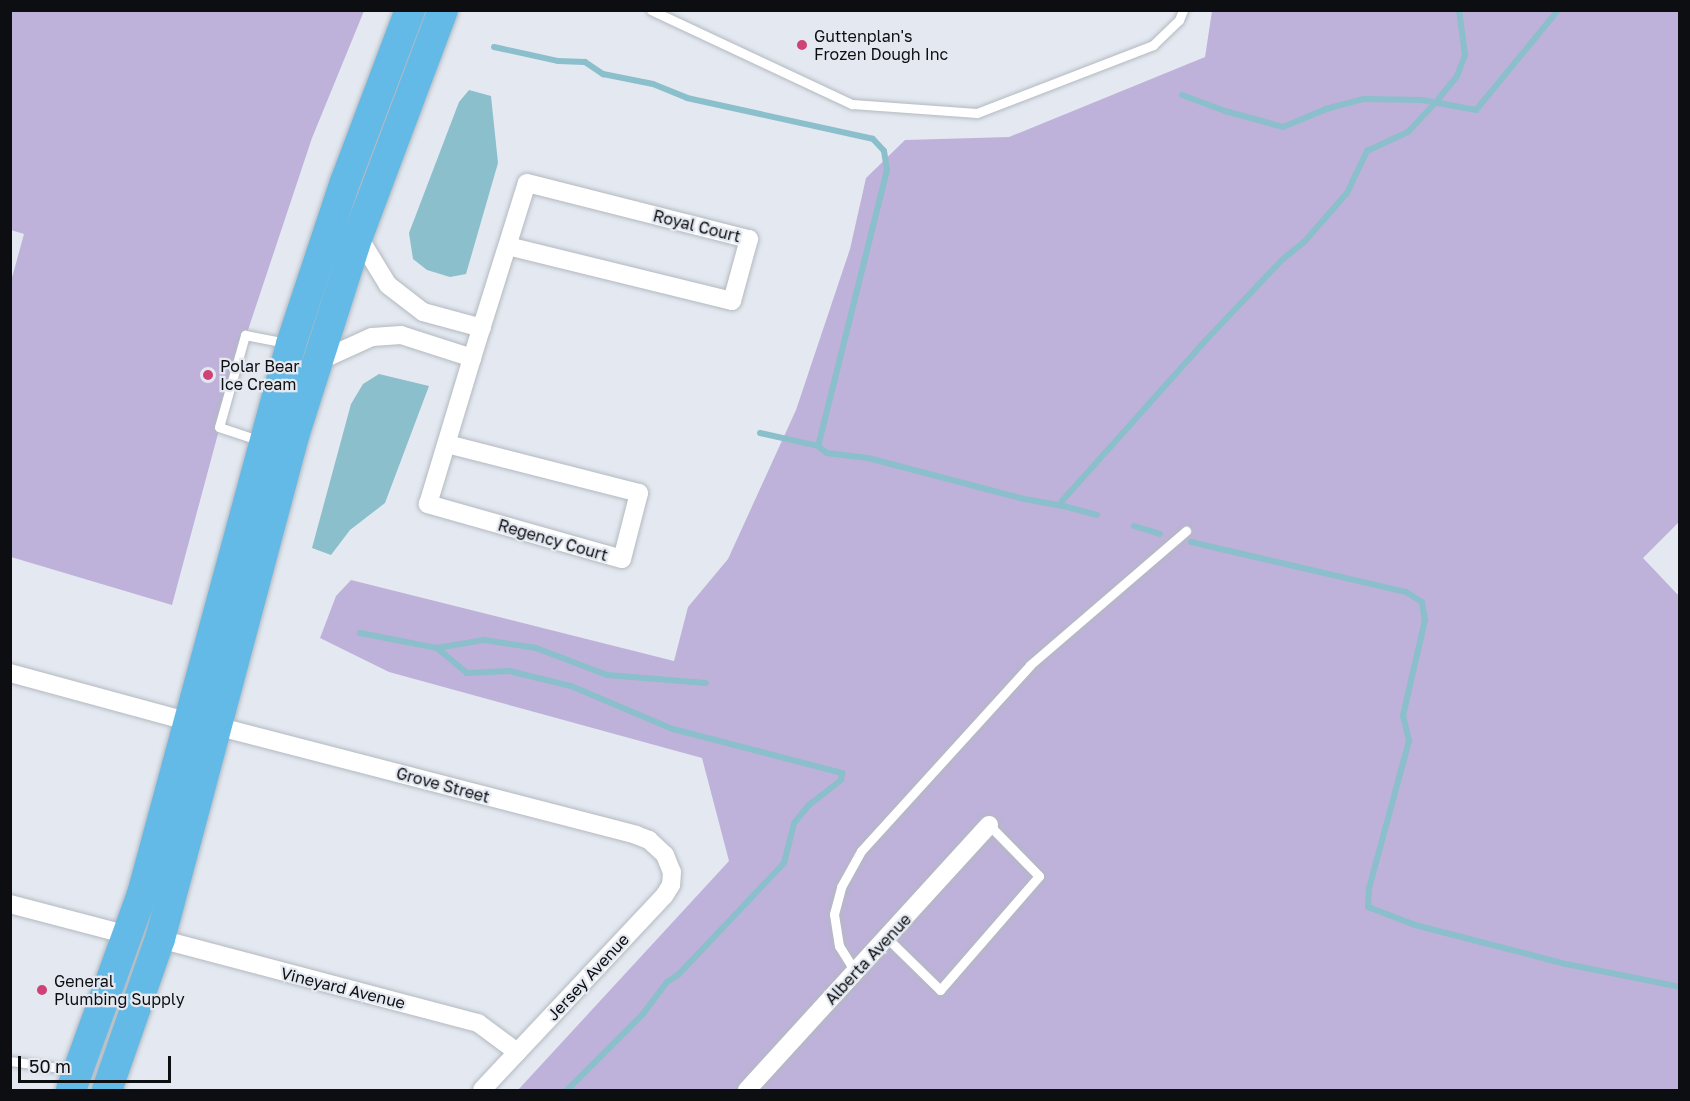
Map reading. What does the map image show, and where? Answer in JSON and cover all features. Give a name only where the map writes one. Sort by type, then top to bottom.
[{"type":"highway","points":[[107,1090],[160,939],[202,723],[263,442],[291,344],[345,182],[410,10]]},
{"type":"highway","points":[[74,1081],[202,723],[357,236],[443,10]]},
{"type":"street","name":"Royal Court","points":[[482,328],[527,183],[749,239],[732,301],[508,246]]},
{"type":"street","points":[[357,236],[388,285],[423,312],[482,328]]},
{"type":"street","name":"Regency Court","points":[[447,444],[639,493],[622,559],[428,504],[482,328]]},
{"type":"street","points":[[319,361],[372,337],[401,335],[472,358]]},
{"type":"street","name":"Grove Street","points":[[10,673],[636,835],[650,840],[665,855]]},
{"type":"street","name":"Alberta Avenue","points":[[747,1090],[888,939],[988,825]]},
{"type":"street","name":"Jersey Avenue","points":[[482,1090],[664,896],[671,885],[672,872],[665,855]]},
{"type":"street","points":[[10,904],[128,935]]},
{"type":"street","name":"Vineyard Avenue","points":[[160,939],[478,1023],[517,1052]]},
{"type":"lane","points":[[651,10],[852,104],[977,113],[1153,45],[1179,20],[1183,10]]},
{"type":"lane","points":[[263,442],[219,427],[222,415],[245,335],[291,344]]},
{"type":"lane","points":[[856,973],[839,946],[834,914],[841,887],[861,851],[1030,665],[1186,531]]},
{"type":"lane","points":[[888,939],[940,990],[1039,876],[988,825]]},
{"type":"lane","points":[[10,1061],[74,1081]]},
{"type":"shaded area","points":[[11,11],[364,11],[312,138],[237,363],[172,605],[11,557],[10,285],[24,234],[11,230]]},
{"type":"shaded area","points":[[1212,11],[1679,11],[1679,522],[1643,558],[1679,596],[1679,1090],[518,1090],[729,861],[702,758],[389,672],[320,638],[336,596],[351,580],[674,661],[688,607],[728,559],[796,410],[850,249],[866,178],[905,140],[1009,137],[1205,57]]},
{"type":"water","points":[[469,90],[491,96],[498,163],[466,274],[450,277],[427,270],[413,259],[409,233],[459,102]]},
{"type":"water","points":[[379,374],[429,386],[385,503],[350,530],[331,555],[312,548],[351,404],[363,384]]},
{"type":"waterway","points":[[1097,515],[1063,506],[1062,501],[1206,340],[1283,259],[1305,241],[1347,193],[1367,151],[1408,132],[1436,102],[1457,76],[1465,55],[1459,10]]},
{"type":"waterway","points":[[1182,95],[1225,111],[1283,127],[1326,109],[1364,99],[1422,100],[1476,110],[1558,10]]},
{"type":"waterway","points":[[494,47],[558,61],[585,62],[603,74],[653,84],[687,98],[873,139],[884,151],[887,170],[818,446],[827,453],[868,458],[1024,499],[1063,506]]},
{"type":"waterway","points":[[760,433],[818,446]]},
{"type":"waterway","points":[[1134,526],[1160,534]]},
{"type":"waterway","points":[[1191,542],[1406,592],[1422,602],[1425,620],[1403,715],[1409,741],[1369,888],[1368,907],[1415,925],[1566,964],[1680,987]]},
{"type":"waterway","points":[[360,633],[437,648],[467,673],[509,671],[571,686],[673,729],[842,773],[841,780],[808,806],[794,823],[784,863],[679,974],[667,982],[644,1013],[567,1090]]},
{"type":"waterway","points":[[437,648],[484,640],[536,648],[607,675],[706,683]]},
{"type":"place","name":"Guttenplan's Frozen Dough Inc","points":[[802,45]]},
{"type":"place","name":"Polar Bear Ice Cream","points":[[208,375]]},
{"type":"place","name":"General Plumbing Supply","points":[[42,990]]}]
